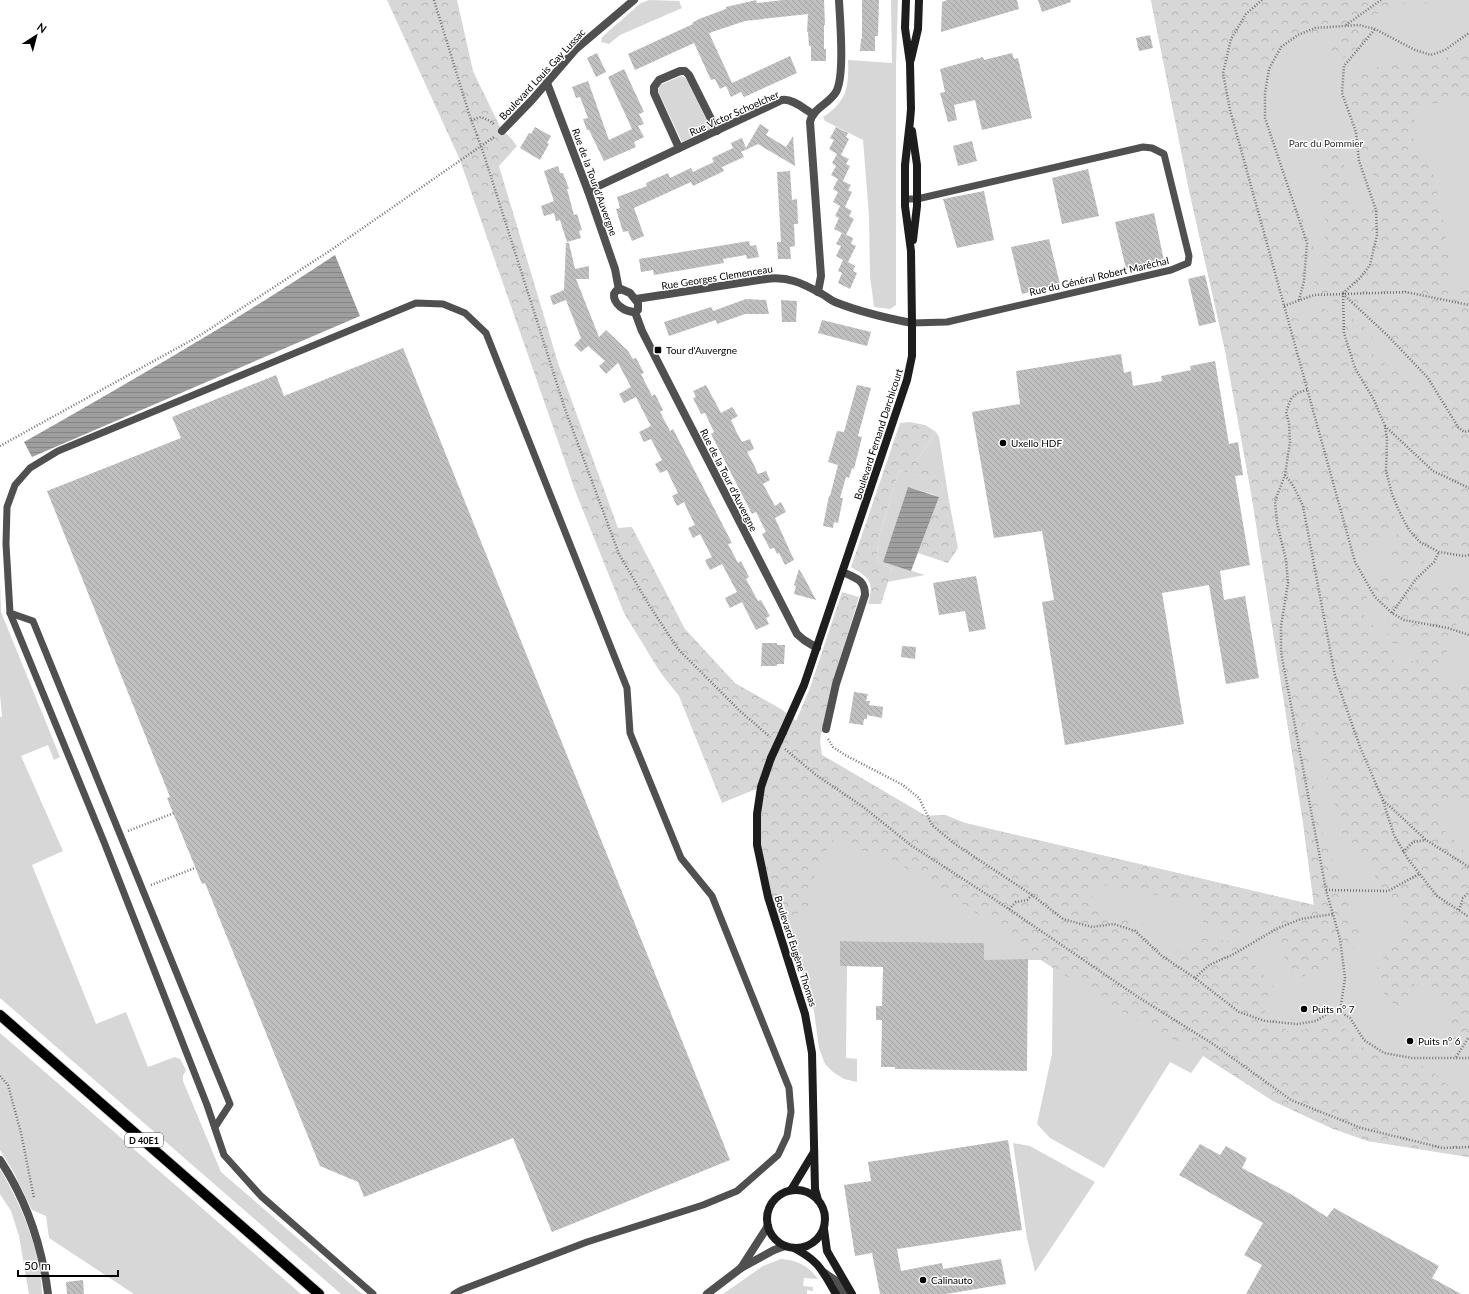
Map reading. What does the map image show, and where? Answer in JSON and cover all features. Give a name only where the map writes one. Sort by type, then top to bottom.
[{"type":"main road","name":"Boulevard Fernand Darchicourt","points":[[817,648],[907,380],[912,356],[911,251],[905,199],[905,165],[910,121],[910,63],[905,28],[906,0]]},
{"type":"main road","name":"Boulevard Fernand Darchicourt","points":[[910,63],[918,29],[919,0]]},
{"type":"main road","name":"Boulevard Fernand Darchicourt","points":[[910,121],[917,166],[917,199],[911,251]]},
{"type":"main road","name":"Boulevard Eugène Thomas","points":[[817,648],[804,685],[771,758],[761,787],[757,845],[768,897],[805,1014],[812,1053],[815,1189],[818,1200]]},
{"type":"main road","name":"D 40E1","points":[[0,1015],[319,1294]]},
{"type":"main road","name":"Boulevard Eugène Thomas","points":[[791,1190],[814,1152]]},
{"type":"main road","points":[[836,1294],[822,1270],[814,1260],[789,1247],[773,1236],[768,1226],[768,1212],[771,1204],[780,1195],[791,1190],[801,1190],[811,1194],[818,1200],[825,1214],[824,1229],[827,1251],[852,1294]]},
{"type":"main road","points":[[789,1247],[801,1248],[815,1241],[824,1229]]},
{"type":"street","name":"Boulevard Louis Gay Lussac","points":[[502,131],[532,100],[576,49],[634,0]]},
{"type":"street","points":[[818,292],[821,276],[810,122],[813,114],[830,99],[839,86],[841,70],[839,0]]},
{"type":"street","points":[[679,148],[653,91],[657,82],[666,77],[680,71],[684,71],[690,75],[716,132]]},
{"type":"street","name":"Rue de la Tour d'Auvergne","points":[[547,83],[588,191],[615,269],[618,290]]},
{"type":"street","name":"Rue Victor Schoelcher","points":[[588,191],[784,100],[792,102],[813,114]]},
{"type":"street","name":"Rue Georges Clemenceau","points":[[636,299],[777,278],[791,279],[818,292],[832,301],[855,310],[912,323]]},
{"type":"street","points":[[618,290],[621,290],[630,293],[636,299],[639,305],[638,310],[635,312],[627,311],[617,304],[614,294],[618,290]]},
{"type":"street","name":"Rue de la Tour d'Auvergne","points":[[635,312],[642,331],[797,634],[817,648]]},
{"type":"street","points":[[826,729],[836,684],[865,588],[857,578],[843,572]]},
{"type":"street","points":[[0,1160],[21,1196],[30,1219],[43,1261],[48,1294]]},
{"type":"street","points":[[741,1268],[768,1226]]},
{"type":"street","points":[[707,1294],[741,1268],[774,1250],[789,1247]]},
{"type":"lane","name":"Rue du Général Robert Maréchal","points":[[912,323],[947,322],[1171,270],[1188,263],[1189,256],[1164,154],[1152,148],[1143,147],[917,199]]},
{"type":"lane","points":[[905,199],[917,199]]},
{"type":"lane","points":[[373,1294],[260,1196],[224,1155],[207,1105],[104,842],[10,613],[6,544],[7,507],[15,485],[30,468],[58,451],[416,302],[443,304],[466,313],[486,332],[626,688],[630,733],[681,858],[712,896],[789,1088],[791,1112],[787,1136],[778,1155],[737,1191],[587,1242],[454,1294]]},
{"type":"lane","points":[[10,613],[34,621],[230,1104],[215,1127]]},
{"type":"lane","points":[[822,1270],[837,1281],[844,1294]]},
{"type":"path","points":[[434,0],[471,120],[478,136],[565,409],[619,554],[649,605],[678,649],[740,711],[773,739]]},
{"type":"path","points":[[1262,0],[1246,14],[1231,39],[1223,73],[1230,110],[1355,562],[1375,597],[1392,613],[1404,620],[1448,628],[1469,635]]},
{"type":"path","points":[[1345,26],[1381,0]]},
{"type":"path","points":[[1299,300],[1304,282],[1307,243],[1266,118],[1265,92],[1269,69],[1281,47],[1298,34],[1315,28],[1359,25],[1375,28],[1415,50],[1431,56],[1445,50],[1469,33]]},
{"type":"path","points":[[1342,293],[1360,278],[1370,265],[1377,235],[1376,210],[1359,161],[1356,132],[1342,93],[1344,66],[1375,28]]},
{"type":"path","points":[[0,446],[199,336],[334,248],[502,131],[481,116],[471,120]]},
{"type":"path","points":[[1284,306],[1314,295],[1406,292],[1469,305]]},
{"type":"path","points":[[1342,293],[1344,333],[1355,368],[1374,400],[1385,426],[1387,439],[1386,471],[1394,500],[1409,530],[1420,542],[1439,552],[1464,556],[1469,555]]},
{"type":"path","points":[[1342,293],[1387,335],[1428,378],[1458,427],[1464,432],[1469,431]]},
{"type":"path","points":[[1307,390],[1297,393],[1291,399],[1286,412],[1289,424],[1290,442],[1285,475],[1276,501],[1277,523],[1286,560],[1288,584],[1281,626],[1281,652],[1326,890],[1340,939],[1345,978],[1340,1012]]},
{"type":"path","points":[[1385,426],[1433,471],[1469,488]]},
{"type":"path","points":[[1285,475],[1294,487],[1303,506],[1335,676],[1360,747],[1382,798],[1394,835],[1403,852],[1437,896],[1469,917]]},
{"type":"path","points":[[1392,613],[1416,579],[1434,562],[1439,552]]},
{"type":"path","points":[[833,747],[845,755],[903,785],[919,798],[932,825],[955,844],[1032,895],[1063,918],[1092,927],[1114,924],[1135,931],[1162,956],[1195,978],[1239,1012],[1265,1022],[1296,1024],[1316,1021],[1327,1014],[1340,1012],[1350,1018],[1364,1040],[1384,1053],[1412,1058],[1469,1058]]},
{"type":"path","points":[[784,749],[816,775],[862,806],[912,846],[1009,909],[1138,997],[1213,1044],[1291,1100],[1361,1128],[1443,1148],[1469,1148]]},
{"type":"path","points":[[1382,798],[1426,840],[1469,867]]},
{"type":"path","points":[[120,834],[174,813]]},
{"type":"path","points":[[1403,852],[1413,842],[1426,840]]},
{"type":"path","points":[[142,888],[195,868]]},
{"type":"path","points":[[1326,890],[1388,891],[1419,874]]},
{"type":"path","points":[[1459,910],[1464,898],[1469,892]]},
{"type":"path","points":[[1009,909],[1016,902],[1027,900],[1032,895]]},
{"type":"path","points":[[1195,978],[1209,965],[1234,954],[1276,929],[1302,919],[1333,914]]},
{"type":"path","points":[[1456,1058],[1469,1037]]},
{"type":"path","points":[[0,1076],[8,1085],[21,1133],[34,1198]]},
{"type":"green space","name":"Parc du Pommier","points":[[387,0],[457,0],[473,71],[502,131],[509,136],[517,146],[499,166],[558,363],[618,528],[632,527],[685,629],[735,683],[781,709],[796,721],[810,688],[842,592],[859,597],[833,682],[820,740],[822,755],[926,816],[945,815],[965,823],[1314,905],[1303,822],[1251,492],[1225,350],[1189,190],[1151,0],[1444,0],[1434,4],[1407,2],[1358,21],[1372,30],[1361,56],[1339,58],[1331,50],[1330,43],[1342,34],[1335,26],[1299,40],[1285,32],[1262,70],[1262,135],[1283,182],[1297,204],[1314,246],[1297,293],[1285,295],[1277,259],[1267,263],[1281,315],[1299,319],[1320,305],[1334,316],[1357,320],[1373,336],[1369,351],[1423,392],[1433,407],[1449,402],[1430,369],[1400,354],[1383,341],[1391,328],[1375,311],[1337,303],[1312,288],[1323,255],[1326,221],[1320,207],[1317,179],[1326,156],[1338,151],[1349,176],[1355,212],[1380,209],[1377,181],[1363,159],[1360,130],[1346,83],[1387,62],[1433,66],[1469,43],[1469,97],[1465,100],[1418,105],[1411,134],[1434,176],[1451,263],[1447,285],[1469,287],[1469,555],[1454,544],[1429,552],[1423,564],[1409,573],[1402,572],[1395,567],[1388,559],[1392,539],[1411,523],[1401,495],[1388,496],[1396,520],[1388,536],[1381,543],[1365,549],[1353,542],[1346,543],[1351,563],[1369,594],[1359,610],[1379,631],[1396,665],[1422,659],[1421,646],[1392,643],[1383,626],[1392,610],[1378,597],[1371,584],[1387,571],[1397,576],[1417,582],[1437,584],[1469,584],[1469,624],[1457,623],[1440,672],[1452,684],[1469,678],[1469,812],[1454,797],[1432,817],[1469,856],[1469,1048],[1451,1043],[1449,1009],[1415,983],[1402,1010],[1385,998],[1377,968],[1405,924],[1358,849],[1344,841],[1309,710],[1303,710],[1321,829],[1362,942],[1328,967],[1299,978],[1261,924],[1241,938],[1199,920],[1200,903],[1103,885],[1090,890],[1099,914],[1137,918],[1172,953],[1202,938],[1235,942],[1276,990],[1265,1011],[1291,1034],[1336,1019],[1366,1050],[1428,1068],[1448,1085],[1469,1087],[1469,1157],[1368,1141],[1331,1128],[1273,1101],[1203,1055],[1130,1017],[1053,968],[970,909],[882,853],[851,849],[836,837],[816,865],[810,910],[775,920],[757,845],[761,787],[722,803],[679,696],[660,672],[624,613],[576,493],[460,160]]},
{"type":"green space","points":[[649,0],[679,1],[682,8],[620,35],[609,44],[601,42],[602,37],[641,3]]},
{"type":"green space","points":[[891,0],[898,0],[896,64],[896,305],[890,309],[874,307],[870,276],[869,216],[863,140],[825,121],[823,117],[837,105],[845,93],[848,78],[848,60],[892,63]]},
{"type":"green space","name":"Parc du Pommier","points":[[1151,0],[1469,0],[1469,1157],[1368,1141],[1331,1128],[1273,1101],[1203,1056],[1191,1073],[1170,1062],[1104,1168],[1050,1138],[1037,1124],[1052,1054],[1053,968],[1041,960],[984,960],[984,943],[840,941],[840,966],[847,966],[846,1058],[857,1059],[857,1082],[844,1079],[833,1072],[825,1064],[819,1048],[814,1011],[785,917],[775,920],[822,755],[926,816],[945,815],[965,823],[1314,905],[1303,822],[1251,492],[1225,350],[1189,190]]},
{"type":"green space","points":[[681,76],[686,78],[711,129],[682,142],[658,91],[660,85]]},
{"type":"green space","points":[[910,422],[925,425],[936,432],[916,462],[942,471],[943,485],[939,497],[932,494],[929,479],[899,470],[878,540],[877,561],[892,569],[881,604],[868,604],[871,586],[863,574],[851,567],[900,423]]},
{"type":"green space","points":[[936,432],[939,437],[949,501],[936,505],[943,485],[916,462]]},
{"type":"green space","points":[[899,470],[930,479],[932,494],[908,487],[883,562],[925,575],[887,582],[892,569],[877,561],[878,540]]},
{"type":"green space","points":[[949,501],[958,548],[948,563],[918,553],[936,505]]},
{"type":"green space","points":[[0,580],[1,612],[60,757],[54,760],[48,745],[21,756],[63,851],[32,865],[96,1024],[126,1012],[148,1067],[175,1057],[180,1059],[186,1070],[183,1076],[183,1081],[221,1172],[362,1294],[341,1294],[0,998],[0,717],[2,717],[0,694]]},
{"type":"green space","points":[[0,1033],[301,1294],[134,1294],[49,1238],[46,1216],[32,1210],[13,1171],[0,1150]]},
{"type":"green space","points":[[1013,1143],[1030,1146],[1095,1182],[1035,1272],[1027,1238]]},
{"type":"green space","points":[[0,1169],[15,1197],[34,1245],[41,1278],[42,1294],[29,1294],[19,1236],[11,1211],[0,1194]]},
{"type":"green space","points":[[781,1259],[802,1264],[814,1274],[818,1279],[804,1278],[803,1286],[813,1287],[813,1291],[807,1290],[807,1294],[723,1294],[763,1266]]},
{"type":"shaded area","points":[[335,255],[360,316],[32,457],[24,442],[220,328]]},
{"type":"shaded area","points":[[908,487],[939,497],[911,571],[883,562]]},
{"type":"building","points":[[756,0],[757,3],[783,0],[824,0],[824,49],[826,49],[826,61],[811,61],[811,46],[809,46],[807,32],[808,14],[745,21],[709,33],[732,83],[790,56],[797,73],[744,97],[741,92],[731,97],[726,86],[720,89],[715,79],[711,80],[694,43],[635,70],[628,54],[693,24],[692,23],[699,19],[726,9],[726,7]]},
{"type":"building","points":[[862,0],[879,0],[878,36],[875,36],[875,51],[860,51],[862,39]]},
{"type":"building","points":[[947,0],[1017,0],[1019,9],[941,32],[942,2]]},
{"type":"building","points":[[1038,0],[1070,0],[1071,2],[1042,12]]},
{"type":"building","points":[[1150,35],[1153,48],[1139,51],[1136,38]]},
{"type":"building","points":[[597,53],[606,72],[596,77],[587,58]]},
{"type":"building","points":[[1012,53],[1014,59],[1018,58],[1032,118],[982,130],[975,100],[954,105],[957,120],[948,122],[940,93],[945,92],[940,69],[983,57],[984,60]]},
{"type":"building","points":[[624,69],[644,112],[639,114],[644,124],[638,126],[644,137],[634,142],[636,147],[604,161],[589,130],[587,130],[583,119],[588,118],[580,97],[576,98],[572,87],[588,81],[609,140],[632,129],[608,77]]},
{"type":"building","points":[[760,124],[769,130],[766,135],[786,147],[793,136],[795,166],[758,144],[741,152],[744,157],[722,167],[724,171],[693,186],[691,182],[634,208],[644,236],[632,241],[628,231],[623,232],[616,209],[620,208],[617,197],[647,186],[646,183],[668,173],[670,178],[691,168],[693,172],[714,162],[712,158],[733,148],[731,143],[742,138],[746,148]]},
{"type":"building","points":[[535,127],[551,136],[547,143],[549,144],[540,160],[520,148],[529,133],[531,134]]},
{"type":"building","points":[[836,127],[848,133],[846,137],[849,139],[841,155],[849,159],[846,164],[850,166],[843,181],[851,185],[848,190],[852,192],[845,207],[852,211],[849,216],[854,219],[846,235],[834,229],[839,218],[835,216],[840,206],[833,202],[838,192],[833,189],[838,179],[840,180],[831,175],[836,166],[832,163],[837,154],[829,149],[834,140],[830,138]]},
{"type":"building","points":[[972,141],[977,161],[958,166],[953,146]]},
{"type":"building","points":[[558,166],[560,173],[563,173],[569,189],[567,189],[574,215],[577,214],[582,230],[579,231],[581,238],[567,242],[560,220],[556,221],[554,213],[544,216],[541,206],[554,201],[544,171]]},
{"type":"building","points":[[1088,169],[1099,216],[1062,224],[1052,178]]},
{"type":"building","points":[[790,171],[792,200],[797,199],[798,224],[794,224],[795,246],[790,247],[791,259],[778,259],[777,242],[781,242],[777,172]]},
{"type":"building","points":[[984,191],[994,240],[957,248],[943,199]]},
{"type":"building","points":[[1154,213],[1164,261],[1126,269],[1115,222]]},
{"type":"building","points":[[842,233],[853,238],[851,244],[856,246],[848,262],[855,266],[853,271],[857,273],[850,289],[838,283],[842,273],[838,271],[843,260],[836,256],[841,246],[836,244]]},
{"type":"building","points":[[1049,239],[1060,284],[1022,294],[1011,247]]},
{"type":"building","points":[[749,241],[750,246],[756,245],[759,257],[747,259],[746,255],[723,259],[724,263],[654,275],[653,270],[641,272],[639,259]]},
{"type":"building","points":[[566,243],[569,243],[575,269],[589,266],[589,279],[576,279],[599,337],[606,330],[628,351],[633,359],[636,358],[644,373],[641,374],[652,396],[655,394],[663,410],[660,412],[670,431],[673,429],[732,543],[728,544],[738,563],[741,561],[749,577],[746,579],[758,601],[761,600],[770,616],[766,618],[769,624],[756,630],[742,602],[730,608],[725,598],[737,592],[722,564],[710,570],[705,560],[712,557],[700,534],[693,538],[688,528],[695,525],[684,502],[677,506],[672,496],[678,493],[667,470],[660,473],[655,464],[662,460],[651,439],[644,442],[639,432],[651,426],[636,397],[624,403],[619,394],[631,387],[618,363],[606,374],[599,366],[605,361],[588,346],[581,352],[574,345],[581,338],[566,300],[553,305],[550,296],[564,290]]},
{"type":"building","points":[[1205,275],[1216,322],[1199,326],[1188,279]]},
{"type":"building","points":[[746,299],[766,300],[769,314],[745,314],[717,324],[716,320],[669,336],[664,322],[711,307],[713,311]]},
{"type":"building","points":[[781,300],[797,301],[796,322],[782,322]]},
{"type":"building","points":[[822,320],[871,332],[867,346],[818,333]]},
{"type":"building","points":[[403,348],[730,1160],[552,1232],[513,1138],[364,1197],[358,1182],[320,1166],[205,883],[202,884],[167,798],[170,797],[47,491],[181,438],[172,417],[276,375],[284,396]]},
{"type":"building","points":[[1121,354],[1124,373],[1131,371],[1133,386],[1162,381],[1161,376],[1191,370],[1190,366],[1215,361],[1229,444],[1238,442],[1243,475],[1235,476],[1250,565],[1220,571],[1224,600],[1245,596],[1259,678],[1226,684],[1209,585],[1162,593],[1184,724],[1065,745],[1042,602],[1054,600],[1042,531],[994,538],[972,412],[1020,404],[1016,371]]},
{"type":"building","points":[[706,385],[721,413],[732,407],[738,416],[731,420],[736,431],[742,442],[750,439],[754,449],[747,452],[758,474],[766,471],[770,480],[763,484],[775,506],[781,502],[786,512],[775,518],[794,560],[785,565],[779,553],[777,554],[774,548],[770,549],[762,534],[766,532],[756,512],[752,514],[711,434],[714,432],[705,413],[701,414],[693,398],[696,397],[693,391]]},
{"type":"building","points":[[857,385],[871,388],[858,436],[862,437],[854,469],[852,468],[849,478],[846,477],[840,498],[843,498],[838,523],[834,522],[833,528],[823,526],[829,496],[838,465],[828,462],[837,431],[844,432]]},
{"type":"building","points":[[799,569],[816,600],[794,594],[796,586],[794,585]]},
{"type":"building","points":[[976,576],[986,629],[969,632],[965,611],[939,615],[933,583]]},
{"type":"building","points":[[762,643],[777,643],[777,645],[785,645],[784,664],[777,664],[777,666],[761,666]]},
{"type":"building","points":[[902,646],[916,647],[915,659],[901,657]]},
{"type":"building","points":[[854,692],[868,694],[866,701],[870,701],[869,705],[883,707],[882,718],[867,715],[867,719],[864,719],[863,725],[849,723]]},
{"type":"building","points":[[840,941],[984,943],[984,960],[1028,959],[1027,1071],[895,1069],[895,1067],[881,1067],[882,1020],[876,1020],[876,1006],[882,1006],[883,967],[840,966]]},
{"type":"building","points":[[1008,1140],[1022,1230],[897,1249],[901,1271],[942,1263],[943,1269],[1001,1259],[1006,1284],[946,1294],[880,1294],[872,1253],[855,1256],[844,1185],[871,1181],[868,1162]]},
{"type":"building","points":[[1200,1144],[1220,1155],[1226,1146],[1247,1158],[1242,1168],[1294,1196],[1327,1217],[1334,1208],[1439,1266],[1432,1278],[1461,1294],[1246,1294],[1262,1265],[1244,1255],[1263,1223],[1179,1175]]},
{"type":"building","points":[[83,1280],[84,1294],[67,1294],[66,1282]]},
{"type":"place","name":"Tour d'Auvergne","points":[[658,350]]},
{"type":"place","name":"Uxello HDF","points":[[1003,443]]},
{"type":"place","name":"Puits n° 7","points":[[1304,1009]]},
{"type":"place","name":"Puits n° 6","points":[[1410,1041]]},
{"type":"place","name":"Calinauto","points":[[923,1280]]}]
